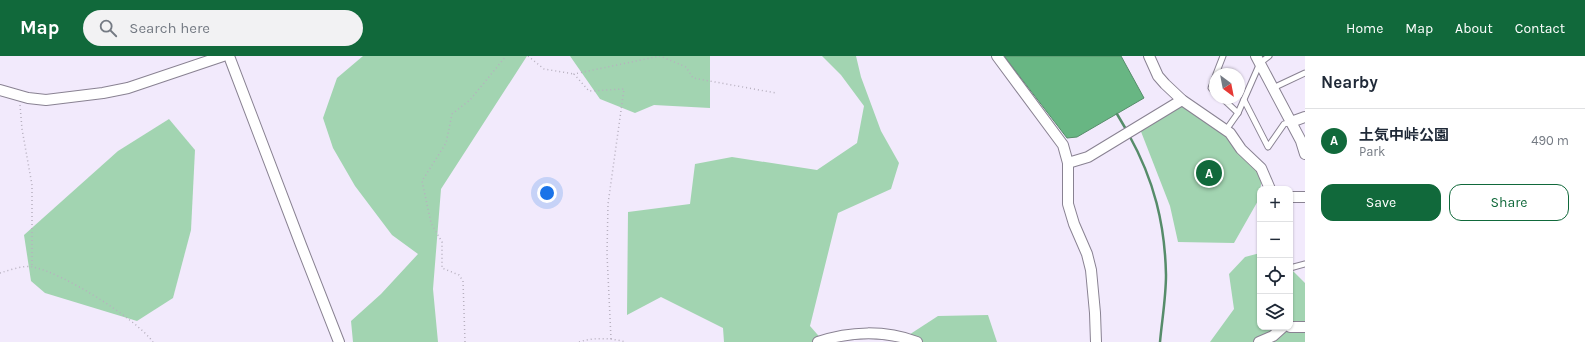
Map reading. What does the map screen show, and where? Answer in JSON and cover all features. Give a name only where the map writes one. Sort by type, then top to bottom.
[{"type":"street","points":[[0,90],[46,100],[103,94],[128,88],[223,56]]},
{"type":"street","points":[[229,56],[339,342]]},
{"type":"street","points":[[997,56],[1063,145],[1068,163],[1068,204],[1074,224],[1087,254],[1091,270],[1096,342]]},
{"type":"street","points":[[1149,56],[1158,76],[1182,100],[1230,133],[1241,149],[1261,168],[1269,186]]},
{"type":"street","points":[[1258,59],[1301,141],[1305,154]]},
{"type":"street","points":[[1068,163],[1088,157],[1182,100]]},
{"type":"street","points":[[1291,122],[1305,118]]},
{"type":"street","points":[[1293,197],[1305,196]]},
{"type":"street","points":[[1293,327],[1305,327]]},
{"type":"street","points":[[1259,342],[1273,336],[1280,330]]},
{"type":"street","points":[[818,342],[871,333],[890,334],[917,342]]},
{"type":"lane","points":[[1218,68],[1223,56]]},
{"type":"lane","points":[[1245,97],[1258,59],[1270,56]]},
{"type":"lane","points":[[1273,88],[1305,73]]},
{"type":"lane","points":[[1245,102],[1268,147],[1284,124],[1291,122]]},
{"type":"lane","points":[[1228,104],[1238,113]]},
{"type":"lane","points":[[1226,130],[1238,113],[1242,104]]},
{"type":"lane","points":[[1293,267],[1305,264]]},
{"type":"path","points":[[464,342],[463,281],[459,275],[442,268],[442,242],[431,223],[422,181],[446,143],[452,114],[470,100],[506,56]]},
{"type":"path","points":[[528,56],[544,69],[574,74],[660,56],[686,67],[693,78],[776,93]]},
{"type":"path","points":[[574,74],[588,91],[624,89],[608,204],[607,254],[611,339]]},
{"type":"path","points":[[19,95],[22,129],[32,185],[32,266]]},
{"type":"path","points":[[0,273],[16,268],[32,266],[48,272],[99,299],[144,332],[153,342]]},
{"type":"path","points":[[579,342],[585,340],[611,339],[626,342]]},
{"type":"shaded area","points":[[363,56],[527,56],[441,189],[433,289],[438,342],[353,342],[351,321],[381,294],[418,254],[392,235],[355,186],[333,148],[323,118],[337,78]]},
{"type":"shaded area","points":[[570,56],[710,56],[710,108],[654,105],[635,113],[600,99]]},
{"type":"shaded area","points":[[822,56],[856,56],[861,77],[881,131],[899,163],[891,189],[838,213],[810,326],[824,342],[724,342],[723,328],[661,297],[627,315],[628,212],[690,204],[695,164],[732,157],[817,170],[857,143],[864,106],[841,75]]},
{"type":"shaded area","points":[[1004,56],[1121,56],[1144,98],[1077,137],[1067,138]]},
{"type":"shaded area","points":[[1182,103],[1226,135],[1262,177],[1261,186],[1257,186],[1257,203],[1234,243],[1178,242],[1170,206],[1140,129]]},
{"type":"shaded area","points":[[169,119],[195,150],[191,230],[173,298],[137,321],[45,293],[31,281],[24,235],[118,151]]},
{"type":"shaded area","points":[[1257,254],[1257,330],[1293,330],[1293,271],[1305,283],[1305,342],[1210,342],[1234,309],[1229,274],[1245,257]]},
{"type":"shaded area","points":[[988,315],[997,342],[898,342],[938,316]]},
{"type":"waterway","points":[[1117,114],[1127,131]]},
{"type":"waterway","points":[[1129,135],[1138,152],[1151,186],[1163,238],[1166,283],[1160,342]]},
{"type":"place","name":"土気中峠公園","points":[[1209,173]]}]
